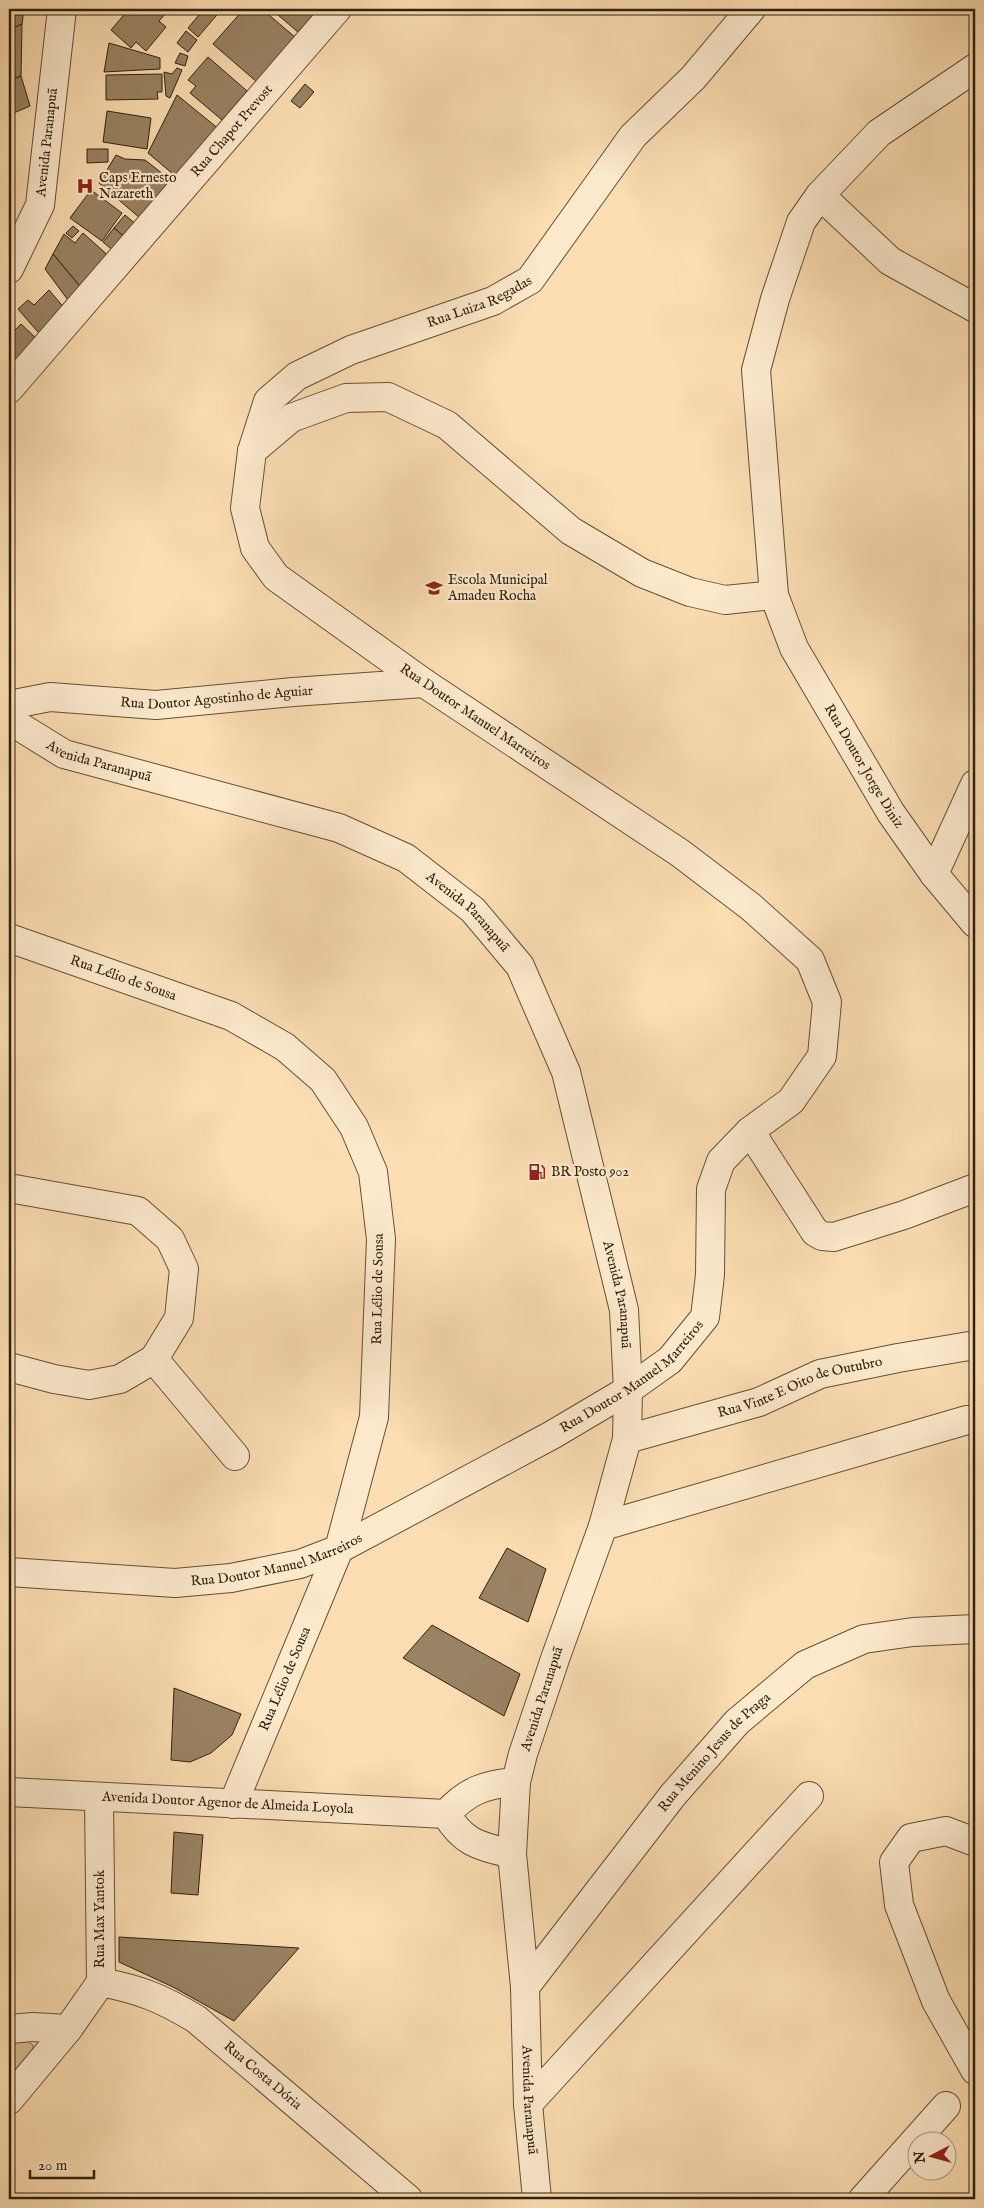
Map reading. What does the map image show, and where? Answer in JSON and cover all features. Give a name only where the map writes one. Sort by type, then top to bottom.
[{"type":"street","name":"Rua Chapot Prevost","points":[[9,389],[337,9]]},
{"type":"street","name":"Rua Luiza Regadas","points":[[252,451],[268,401],[297,376],[351,350],[492,301],[530,280],[633,136],[693,78],[751,9]]},
{"type":"street","name":"Avenida Paranapuã","points":[[9,269],[40,205],[66,15]]},
{"type":"street","points":[[252,451],[291,418],[346,398],[388,397],[447,426],[572,531],[642,573],[690,592],[725,600],[774,595],[756,370],[775,299],[801,222],[820,195],[879,133],[975,68]]},
{"type":"street","points":[[820,195],[890,261],[975,308]]},
{"type":"street","name":"Rua Doutor Manuel Marreiros","points":[[9,1572],[175,1582],[231,1578],[300,1564],[339,1549],[552,1436],[628,1390],[670,1360],[705,1317],[710,1275],[711,1189],[721,1161],[750,1131],[791,1102],[822,1056],[827,1002],[810,960],[750,907],[680,853],[424,684],[276,577],[255,548],[245,508],[252,451]]},
{"type":"street","name":"Rua Doutor Jorge Diniz","points":[[774,595],[794,648],[891,813],[934,874],[975,923]]},
{"type":"street","name":"Rua Doutor Agostinho de Aguiar","points":[[9,704],[50,697],[156,705],[302,692],[424,684]]},
{"type":"street","name":"Avenida Paranapuã","points":[[9,720],[22,730],[64,754],[339,828],[406,858],[473,910],[520,966],[566,1072],[624,1310],[628,1390],[627,1439],[603,1526],[556,1656],[523,1754],[516,1782],[512,1854],[525,1987],[528,2104],[537,2199]]},
{"type":"street","points":[[934,874],[975,784]]},
{"type":"street","name":"Rua Lélio de Sousa","points":[[9,938],[231,1016],[286,1046],[323,1080],[354,1127],[372,1172],[381,1239],[374,1417],[339,1549],[233,1804]]},
{"type":"street","points":[[750,1131],[815,1232],[822,1236],[834,1237],[975,1188]]},
{"type":"street","points":[[9,1188],[138,1212],[170,1239],[184,1269],[179,1318],[154,1359],[120,1379],[89,1385],[54,1379],[9,1367]]},
{"type":"street","name":"Rua Vinte E Oito de Outubro","points":[[627,1439],[759,1402],[820,1374],[975,1345]]},
{"type":"street","points":[[154,1359],[235,1456]]},
{"type":"street","points":[[603,1526],[967,1420],[975,1420]]},
{"type":"street","name":"Rua Menino Jesus de Praga","points":[[525,1987],[673,1795],[737,1722],[805,1665],[864,1639],[913,1632],[975,1629]]},
{"type":"street","points":[[512,1854],[467,1840],[455,1829],[446,1814],[464,1795],[487,1786],[516,1782]]},
{"type":"street","name":"Avenida Doutor Agenor de Almeida Loyola","points":[[9,1792],[446,1814]]},
{"type":"street","points":[[528,2104],[809,1796]]},
{"type":"street","name":"Rua Max Yantok","points":[[9,2100],[68,2029],[101,1982],[99,1797]]},
{"type":"street","points":[[975,1842],[946,1832],[911,1838],[894,1862],[899,1906],[936,2001],[975,2070]]},
{"type":"street","name":"Rua Costa Dória","points":[[101,1982],[138,1990],[165,2000],[196,2019],[408,2199]]},
{"type":"street","points":[[9,2029],[33,2027],[68,2029]]},
{"type":"street","points":[[863,2199],[946,2106]]},
{"type":"shaded area","points":[[19,2036],[33,2045],[33,2052],[9,2088],[9,2038]]},
{"type":"building","points":[[9,9],[24,9],[22,24],[9,30]]},
{"type":"building","points":[[129,9],[161,9],[166,13],[159,21],[166,27],[146,51],[136,42],[131,48],[111,30]]},
{"type":"building","points":[[204,9],[222,9],[198,37],[188,28]]},
{"type":"building","points":[[244,9],[262,9],[296,38],[258,83],[213,44]]},
{"type":"building","points":[[284,9],[318,9],[298,32],[278,15]]},
{"type":"building","points":[[22,24],[21,76],[9,81],[9,30]]},
{"type":"building","points":[[186,31],[197,40],[188,52],[177,43]]},
{"type":"building","points":[[109,43],[160,58],[160,69],[104,72]]},
{"type":"building","points":[[180,53],[188,56],[185,66],[175,63]]},
{"type":"building","points":[[208,57],[247,91],[222,120],[190,93],[196,86],[188,80]]},
{"type":"building","points":[[177,68],[182,70],[170,98],[166,96],[164,72],[172,74]]},
{"type":"building","points":[[162,74],[162,92],[157,92],[158,99],[106,100],[106,75]]},
{"type":"building","points":[[21,76],[30,106],[9,115],[9,81]]},
{"type":"building","points":[[305,84],[314,92],[300,108],[291,101]]},
{"type":"building","points":[[177,95],[220,130],[179,179],[148,153]]},
{"type":"building","points":[[107,111],[151,118],[147,149],[103,142]]},
{"type":"building","points":[[87,149],[108,149],[108,162],[87,163]]},
{"type":"building","points":[[116,155],[125,159],[145,160],[172,181],[140,218],[99,183]]},
{"type":"building","points":[[91,190],[122,213],[102,241],[70,218]]},
{"type":"building","points":[[125,215],[138,226],[127,239],[114,228]]},
{"type":"building","points":[[73,226],[79,231],[72,238],[66,233]]},
{"type":"building","points":[[114,228],[127,239],[116,253],[103,242]]},
{"type":"building","points":[[83,233],[112,259],[83,290],[53,254],[64,234],[75,243]]},
{"type":"building","points":[[53,254],[83,290],[71,304],[45,269]]},
{"type":"building","points":[[49,290],[66,310],[44,339],[18,309],[28,300],[34,305]]},
{"type":"building","points":[[21,324],[38,340],[15,364],[9,358],[9,336]]},
{"type":"building","points":[[507,1548],[546,1569],[528,1622],[479,1598]]},
{"type":"building","points":[[432,1625],[520,1674],[504,1716],[403,1658]]},
{"type":"building","points":[[174,1688],[241,1714],[232,1735],[211,1753],[190,1762],[171,1760]]},
{"type":"building","points":[[174,1832],[203,1835],[198,1895],[171,1893]]},
{"type":"building","points":[[119,1937],[299,1948],[234,2021],[173,1987],[119,1962]]},
{"type":"place","name":"Caps Ernesto Nazareth","points":[[85,186]]},
{"type":"place","name":"Escola Municipal Amadeu Rocha","points":[[434,588]]},
{"type":"place","name":"BR Posto 902","points":[[537,1172]]}]
